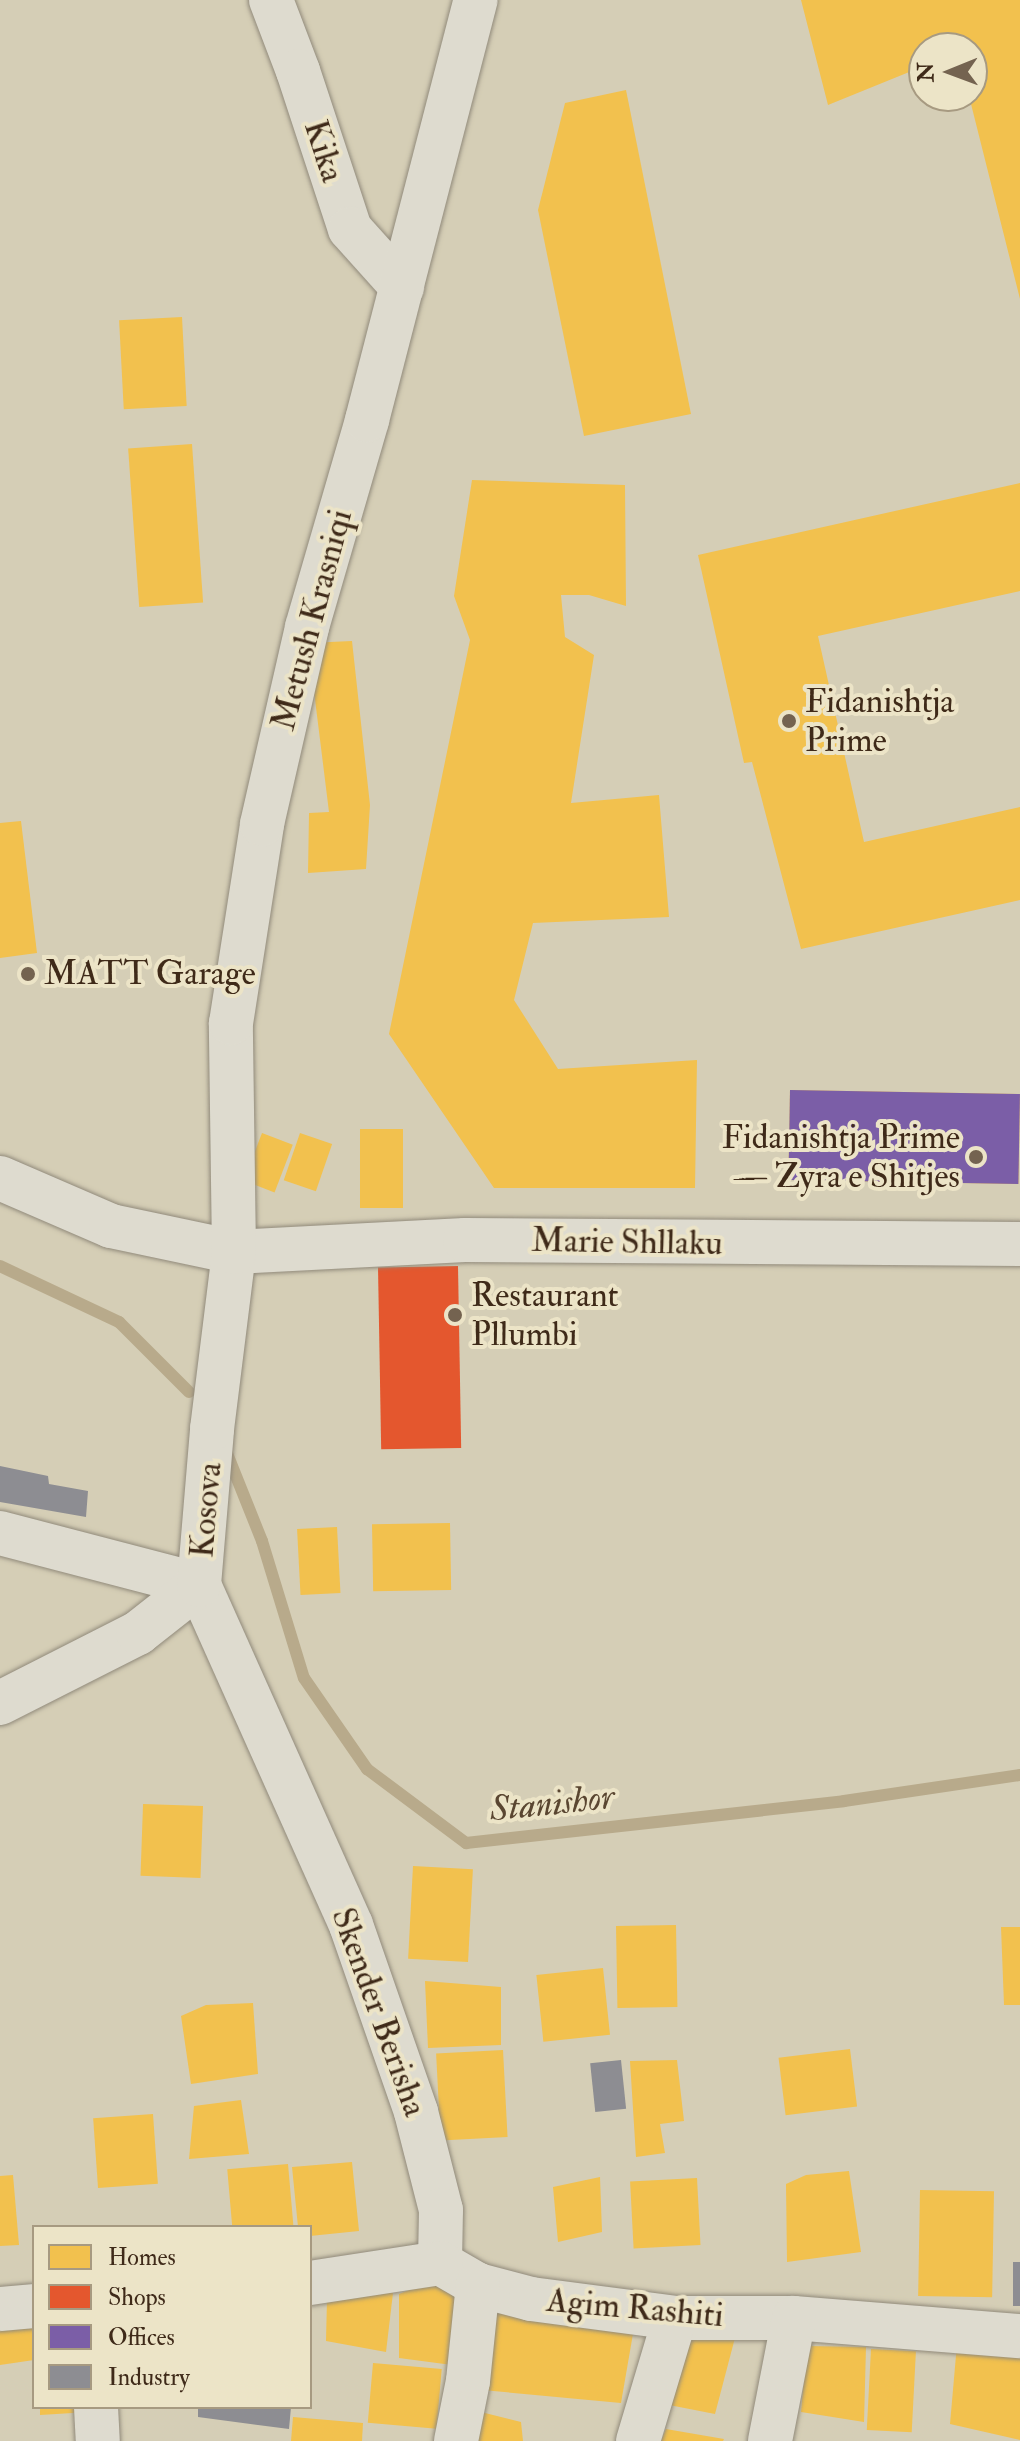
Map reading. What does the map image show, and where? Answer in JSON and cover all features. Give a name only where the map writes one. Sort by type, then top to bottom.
[{"type":"street","name":"Kika","points":[[271,0],[350,229],[402,287]]},
{"type":"street","name":"Metush Krasniqi","points":[[234,1252],[231,1023],[262,824],[307,627],[402,287],[476,0]]},
{"type":"street","name":"Marie Shllaku","points":[[0,1178],[111,1226],[234,1252],[465,1240],[1020,1244]]},
{"type":"street","name":"Kosova","points":[[0,1703],[138,1633],[199,1585],[212,1429],[234,1252]]},
{"type":"street","points":[[0,1533],[199,1585]]},
{"type":"street","name":"Skender Berisha","points":[[199,1585],[356,1940],[416,2112],[441,2210],[440,2263]]},
{"type":"street","points":[[312,2283],[440,2263],[478,2285],[468,2381],[456,2441]]},
{"type":"street","name":"Agim Rashiti","points":[[478,2285],[531,2299],[675,2318],[794,2318],[1020,2336]]},
{"type":"street","points":[[0,2309],[32,2306]]},
{"type":"street","points":[[638,2441],[675,2318]]},
{"type":"street","points":[[770,2441],[794,2318]]},
{"type":"street","points":[[96,2409],[98,2441]]},
{"type":"building: Homes","points":[[801,0],[1020,0],[1020,299],[973,112],[988,112],[988,32],[908,32],[908,72],[828,105]]},
{"type":"building: Homes","points":[[626,90],[691,414],[584,436],[538,210],[565,103]]},
{"type":"building: Homes","points":[[182,317],[187,406],[124,409],[119,320]]},
{"type":"building: Homes","points":[[192,444],[203,603],[139,607],[128,448]]},
{"type":"building: Homes","points":[[472,480],[625,485],[626,606],[589,595],[561,595],[565,637],[594,655],[571,803],[659,795],[669,917],[533,923],[514,1000],[558,1069],[697,1060],[695,1188],[494,1188],[389,1034],[470,640],[454,596]]},
{"type":"building: Homes","name":"Fidanishtja Prime","points":[[1020,483],[1020,591],[818,636],[864,842],[1020,807],[1020,900],[801,949],[752,762],[744,763],[698,555]]},
{"type":"building: Homes","points":[[352,641],[370,805],[366,869],[308,873],[309,813],[329,812],[308,643]]},
{"type":"building: Homes","points":[[21,821],[37,953],[0,958],[0,823]]},
{"type":"building: Homes","points":[[790,1090],[1020,1094],[1018,1184],[788,1180]]},
{"type":"building: Homes","points":[[360,1129],[403,1129],[403,1208],[360,1208]]},
{"type":"building: Homes","points":[[262,1133],[293,1145],[275,1192],[244,1181]]},
{"type":"building: Homes","points":[[300,1133],[332,1144],[316,1191],[284,1180]]},
{"type":"building: Homes","points":[[450,1523],[451,1590],[373,1591],[372,1524]]},
{"type":"building: Homes","points":[[337,1527],[340,1593],[301,1595],[297,1529]]},
{"type":"building: Homes","points":[[143,1804],[203,1806],[200,1878],[141,1876]]},
{"type":"building: Homes","points":[[413,1866],[473,1869],[468,1962],[408,1959]]},
{"type":"building: Homes","points":[[676,1925],[677,2007],[617,2008],[616,1926]]},
{"type":"building: Homes","points":[[1001,1927],[1020,1927],[1020,2005],[1004,2005]]},
{"type":"building: Homes","points":[[603,1968],[610,2035],[543,2042],[536,1975]]},
{"type":"building: Homes","points":[[425,1981],[501,1987],[501,2045],[428,2048]]},
{"type":"building: Homes","points":[[253,2003],[258,2074],[191,2084],[181,2016],[206,2005]]},
{"type":"building: Homes","points":[[850,2049],[857,2107],[786,2115],[779,2058]]},
{"type":"building: Homes","points":[[503,2050],[508,2137],[441,2140],[436,2054]]},
{"type":"building: Homes","points":[[677,2060],[684,2121],[660,2124],[665,2153],[636,2157],[630,2061]]},
{"type":"building: Homes","points":[[241,2100],[249,2154],[189,2159],[194,2106]]},
{"type":"building: Homes","points":[[153,2114],[158,2184],[98,2188],[93,2118]]},
{"type":"building: Homes","points":[[352,2162],[359,2231],[312,2236],[312,2225],[298,2225],[292,2167]]},
{"type":"building: Homes","points":[[288,2164],[293,2225],[232,2225],[227,2169]]},
{"type":"building: Homes","points":[[849,2171],[861,2252],[787,2262],[786,2184],[806,2175]]},
{"type":"building: Homes","points":[[13,2175],[19,2245],[0,2246],[0,2176]]},
{"type":"building: Homes","points":[[600,2177],[602,2232],[558,2242],[553,2187]]},
{"type":"building: Homes","points":[[697,2178],[701,2245],[634,2248],[630,2182]]},
{"type":"building: Homes","points":[[920,2190],[994,2191],[992,2297],[918,2296]]},
{"type":"building: Homes","points":[[432,2281],[465,2292],[452,2365],[399,2358],[399,2294]]},
{"type":"building: Homes","points":[[365,2291],[393,2293],[386,2352],[326,2341],[327,2299]]},
{"type":"building: Homes","points":[[490,2305],[634,2328],[621,2403],[482,2390]]},
{"type":"building: Homes","points":[[32,2325],[32,2360],[0,2365],[0,2330]]},
{"type":"building: Homes","points":[[681,2331],[736,2334],[715,2414],[659,2403]]},
{"type":"building: Homes","points":[[957,2344],[1020,2349],[1020,2440],[950,2424]]},
{"type":"building: Homes","points":[[807,2346],[866,2347],[864,2422],[801,2412]]},
{"type":"building: Homes","points":[[871,2349],[916,2351],[912,2432],[867,2430]]},
{"type":"building: Homes","points":[[373,2363],[442,2369],[437,2429],[368,2423]]},
{"type":"building: Homes","points":[[40,2409],[88,2409],[89,2412],[40,2415]]},
{"type":"building: Homes","points":[[473,2410],[521,2422],[523,2441],[469,2441]]},
{"type":"building: Homes","points":[[293,2417],[363,2423],[362,2441],[291,2441]]},
{"type":"building: Homes","points":[[666,2429],[724,2439],[661,2441]]},
{"type":"building: Shops","points":[[458,1266],[461,1448],[381,1449],[378,1267]]},
{"type":"building: Offices","points":[[790,1090],[1020,1094],[1018,1184],[788,1180]]},
{"type":"building: Industry","points":[[0,1466],[48,1476],[49,1484],[88,1491],[86,1517],[0,1502]]},
{"type":"building: Industry","points":[[621,2060],[626,2109],[595,2112],[590,2063]]},
{"type":"building: Industry","points":[[1013,2262],[1020,2262],[1020,2306],[1013,2306]]},
{"type":"building: Industry","points":[[198,2409],[291,2409],[289,2429],[198,2417]]},
{"type":"waterway","name":"Stanishor","points":[[0,1266],[119,1322],[189,1392]]},
{"type":"waterway","name":"Stanishor","points":[[226,1451],[262,1541],[304,1678],[367,1769],[466,1843],[844,1801],[1020,1775]]},
{"type":"place","name":"Fidanishtja Prime","points":[[789,721]]},
{"type":"place","name":"MATT Garage","points":[[28,974]]},
{"type":"place","name":"Fidanishtja Prime — Zyra e Shitjes","points":[[976,1157]]},
{"type":"place","name":"Restaurant Pllumbi","points":[[455,1315]]}]
